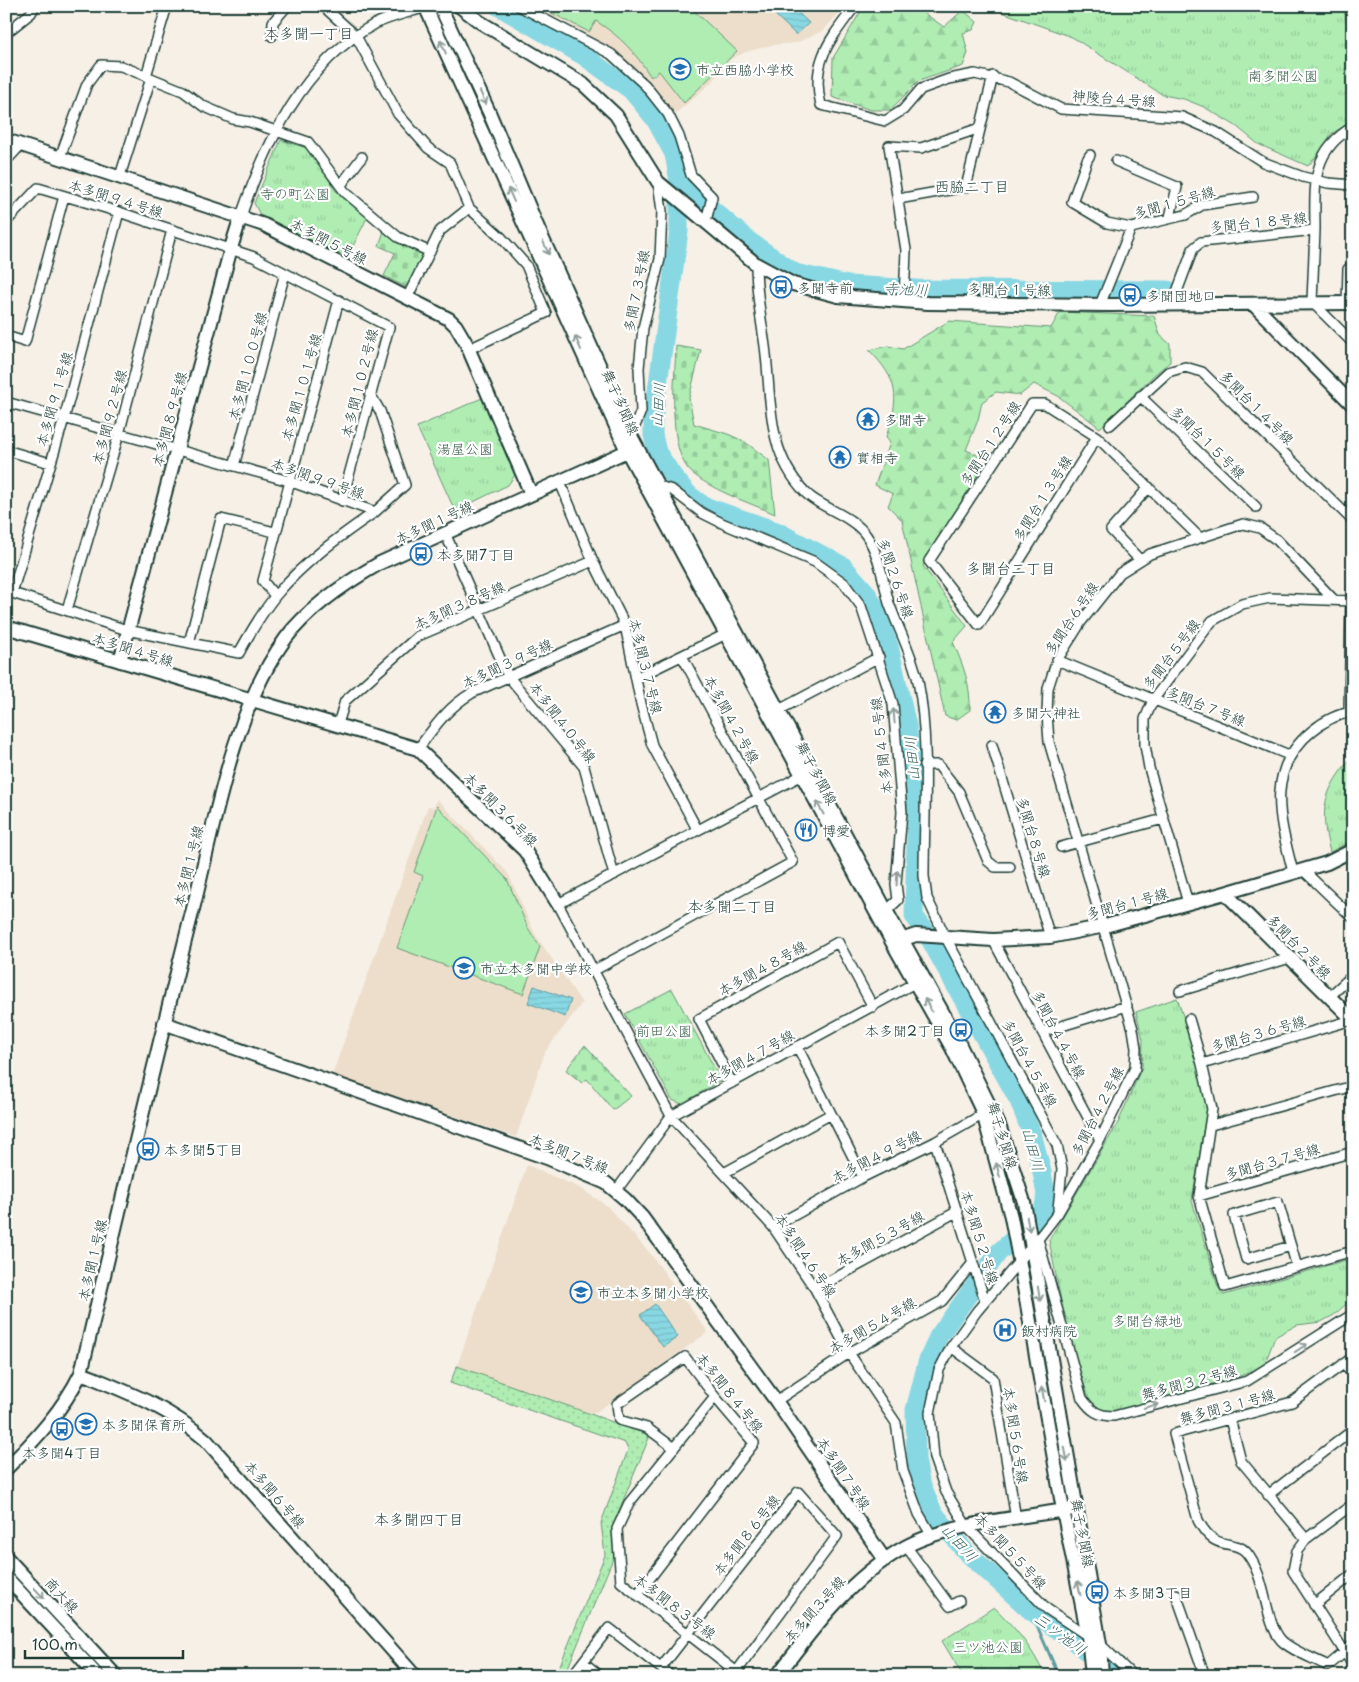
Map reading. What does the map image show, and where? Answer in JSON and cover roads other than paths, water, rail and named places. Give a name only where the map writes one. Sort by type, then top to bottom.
[{"type":"street","points":[[6,33],[31,13],[35,6]]},
{"type":"street","points":[[120,176],[167,6]]},
{"type":"street","points":[[272,36],[273,22],[287,6]]},
{"type":"street","points":[[323,6],[356,36],[398,114],[428,148],[450,163],[469,208],[501,237],[526,265],[546,313],[469,349]]},
{"type":"street","name":"舞子多聞線","points":[[440,6],[489,112],[538,228],[631,436],[730,632]]},
{"type":"street","name":"多聞７３号線","points":[[459,6],[480,22],[583,84],[616,115],[663,186],[660,259],[643,328],[639,368],[641,411],[631,436]]},
{"type":"street","points":[[519,6],[612,54],[645,85],[668,114],[679,136],[691,175],[712,198],[708,212]]},
{"type":"street","name":"神陵台４号線","points":[[856,6],[822,53],[818,93],[821,105],[885,121],[903,110],[920,89],[949,79],[975,74],[993,76],[1061,109],[1182,117],[1216,132],[1263,162],[1315,180],[1353,185]]},
{"type":"street","points":[[241,216],[256,172],[277,130],[303,87],[356,36],[376,24],[426,7]]},
{"type":"street","name":"舞子多聞線","points":[[426,7],[627,451],[730,632],[897,941],[953,1030],[1024,1202],[1035,1242],[1057,1407],[1100,1644],[1095,1675]]},
{"type":"street","points":[[60,158],[87,84],[102,65],[120,66],[183,91],[203,106],[233,119],[277,130],[308,142],[345,192],[398,237],[430,252]]},
{"type":"street","points":[[898,198],[966,187],[993,76]]},
{"type":"street","points":[[1315,230],[1316,172],[1326,150],[1353,127]]},
{"type":"street","points":[[904,297],[906,250],[889,146],[921,148],[980,128]]},
{"type":"street","name":"本多聞５号線","points":[[6,140],[264,225],[449,319],[456,326],[469,349],[531,494]]},
{"type":"street","points":[[6,161],[22,145]]},
{"type":"street","points":[[1090,156],[1072,202],[1106,223],[1131,228]]},
{"type":"street","points":[[341,185],[362,157]]},
{"type":"street","points":[[1116,161],[1177,187],[1170,217]]},
{"type":"street","name":"多聞台１号線","points":[[663,186],[708,212],[756,264],[793,284],[814,291],[868,300],[904,297],[1100,305],[1253,304]]},
{"type":"street","name":"本多聞９４号線","points":[[6,222],[38,188],[230,248]]},
{"type":"street","points":[[6,336],[25,342],[64,196]]},
{"type":"street","name":"多聞１５号線","points":[[1100,305],[1131,228],[1170,217],[1185,215],[1202,206],[1253,197]]},
{"type":"street","points":[[406,298],[440,231],[469,208]]},
{"type":"street","name":"本多聞９１号線","points":[[9,592],[64,419],[119,212]]},
{"type":"street","name":"本多聞８９号線","points":[[120,660],[230,248],[241,216]]},
{"type":"street","name":"本多聞９２号線","points":[[67,610],[119,434],[172,230]]},
{"type":"street","name":"多聞台１８号線","points":[[1172,305],[1193,249],[1201,242],[1315,230],[1312,302]]},
{"type":"street","name":"本多聞１０２号線","points":[[230,248],[285,273],[389,326],[342,501]]},
{"type":"street","name":"多聞２６号線","points":[[756,264],[756,297],[765,348],[774,436],[788,468],[805,494],[840,513],[866,534],[875,554],[893,614],[918,680],[924,729],[924,876],[927,898],[944,936]]},
{"type":"street","points":[[1253,304],[1350,303],[1348,269],[1353,269]]},
{"type":"street","name":"本多聞１００号線","points":[[234,466],[285,273]]},
{"type":"street","name":"本多聞１０１号線","points":[[276,596],[263,581],[339,300]]},
{"type":"street","points":[[1312,302],[1353,342]]},
{"type":"street","points":[[1253,304],[1353,405]]},
{"type":"street","name":"多聞台１４号線","points":[[1110,425],[1168,372],[1185,367],[1202,372],[1353,521]]},
{"type":"street","name":"本多聞９９号線","points":[[6,402],[289,482],[375,512],[406,485],[380,411],[370,394]]},
{"type":"street","name":"多聞台１５号線","points":[[1140,396],[1256,507]]},
{"type":"street","name":"多聞台１２号線","points":[[979,625],[929,561],[1032,404],[1045,404],[1097,437],[1199,537]]},
{"type":"street","points":[[627,451],[631,436]]},
{"type":"street","name":"多聞台１３号線","points":[[979,625],[1097,437]]},
{"type":"street","points":[[6,450],[50,463]]},
{"type":"street","name":"本多聞１号線","points":[[6,1469],[39,1436],[70,1396],[81,1373],[164,1023],[227,772],[251,701],[287,636],[343,584],[380,563],[559,480],[627,451]]},
{"type":"street","name":"本多聞３７号線","points":[[559,480],[593,561],[625,625],[652,745],[696,829]]},
{"type":"street","name":"本多聞４５号線","points":[[656,485],[672,490],[702,514],[815,562],[844,583],[862,606],[893,704],[902,812],[896,884],[898,900],[883,914]]},
{"type":"street","points":[[1140,560],[1111,530],[1149,487]]},
{"type":"street","points":[[9,592],[127,630],[239,653],[276,596],[310,561],[375,512]]},
{"type":"street","points":[[189,643],[221,519],[276,532]]},
{"type":"street","name":"多聞台６号線","points":[[1104,926],[1049,742],[1047,714],[1048,688],[1057,660],[1100,596],[1120,573],[1150,554],[1243,524],[1260,528],[1277,540],[1333,599]]},
{"type":"street","name":"本多聞４０号線","points":[[444,533],[508,676],[584,767],[614,875]]},
{"type":"street","name":"本多聞３８号線","points":[[338,724],[345,701],[418,636],[593,561]]},
{"type":"street","name":"多聞台５号線","points":[[1188,903],[1149,768],[1145,745],[1145,719],[1153,700],[1212,622],[1242,604],[1270,598],[1352,601]]},
{"type":"street","points":[[1352,601],[1351,713],[1326,719],[1307,735],[1288,756],[1278,791],[1279,818],[1298,871],[1353,918]]},
{"type":"street","name":"本多聞３９号線","points":[[418,749],[456,702],[508,676],[625,625]]},
{"type":"street","name":"本多聞４号線","points":[[6,627],[251,701]]},
{"type":"street","points":[[636,678],[730,632]]},
{"type":"street","name":"本多聞４２号線","points":[[593,972],[793,862],[682,656]]},
{"type":"street","points":[[774,713],[879,657]]},
{"type":"street","name":"多聞台７号線","points":[[1057,660],[1288,756]]},
{"type":"street","name":"本多聞３６号線","points":[[251,701],[338,724],[418,749],[525,851],[558,904]]},
{"type":"street","name":"多聞台８号線","points":[[992,744],[1050,937]]},
{"type":"street","points":[[924,765],[938,765],[959,792],[988,861],[995,867],[1010,867]]},
{"type":"street","points":[[558,904],[696,829],[806,773]]},
{"type":"street","points":[[1061,847],[1163,819]]},
{"type":"street","name":"多聞台１号線","points":[[897,941],[916,936],[993,940],[1050,937],[1104,926],[1225,893],[1327,863],[1353,850]]},
{"type":"street","name":"多聞台２号線","points":[[1225,893],[1353,1020]]},
{"type":"street","name":"本多聞４６号線","points":[[558,904],[671,1116],[773,1227],[816,1288],[849,1353],[896,1423],[903,1471],[919,1514],[932,1536]]},
{"type":"street","name":"多聞台４２号線","points":[[1035,1242],[1058,1213],[1100,1140],[1127,1088],[1135,1068],[1136,1048],[1127,1006],[1104,926]]},
{"type":"street","name":"多聞台４５号線","points":[[944,936],[1057,1145],[1062,1169],[1058,1213]]},
{"type":"street","name":"多聞台４４号線","points":[[993,940],[1100,1140]]},
{"type":"street","name":"本多聞４８号線","points":[[732,1083],[699,1018],[838,942],[873,1007]]},
{"type":"street","points":[[1180,991],[1290,958]]},
{"type":"street","points":[[1329,997],[1353,975]]},
{"type":"street","name":"本多聞４７号線","points":[[616,1191],[671,1116],[796,1046],[873,1007],[920,980]]},
{"type":"street","points":[[1042,1032],[1127,1006]]},
{"type":"street","points":[[1189,1019],[1202,1064]]},
{"type":"street","name":"多聞台３６号線","points":[[1353,1020],[1202,1064],[1212,1109],[1199,1196],[1226,1287],[1353,1251]]},
{"type":"street","name":"本多聞７号線","points":[[164,1023],[547,1158],[606,1183],[642,1217],[776,1401],[885,1560]]},
{"type":"street","points":[[796,1046],[863,1177]]},
{"type":"street","points":[[1211,1125],[1353,1086]]},
{"type":"street","name":"舞子多聞線","points":[[987,1111],[1020,1259],[1063,1510],[1095,1675]]},
{"type":"street","name":"本多聞４９号線","points":[[773,1227],[863,1177],[935,1142],[987,1111]]},
{"type":"street","points":[[724,1173],[831,1114]]},
{"type":"street","name":"本多聞５２号線","points":[[935,1142],[985,1301]]},
{"type":"street","name":"多聞台３７号線","points":[[1199,1196],[1353,1152]]},
{"type":"street","points":[[1291,1246],[1246,1259],[1234,1215],[1278,1202],[1291,1246],[1297,1267]]},
{"type":"street","name":"本多聞５３号線","points":[[816,1288],[958,1211]]},
{"type":"street","name":"本多聞５２号線","points":[[985,1301],[1035,1242]]},
{"type":"street","name":"舞多聞３２号線","points":[[1035,1242],[1082,1398],[1091,1410],[1104,1416],[1114,1416],[1247,1381],[1353,1314]]},
{"type":"street","name":"本多聞５４号線","points":[[776,1401],[849,1353],[942,1301],[972,1264]]},
{"type":"street","name":"本多聞５５号線","points":[[985,1301],[951,1347],[940,1370],[930,1413],[934,1458],[946,1492],[967,1527],[1047,1609],[1100,1644],[1133,1676]]},
{"type":"street","name":"本多聞５６号線","points":[[951,1347],[993,1378],[1016,1519]]},
{"type":"street","name":"本多聞８４号線","points":[[637,1595],[754,1442],[715,1397],[685,1357],[618,1404],[618,1420],[647,1428],[674,1448]]},
{"type":"street","name":"舞多聞３１号線","points":[[1344,1652],[1328,1666],[1281,1640],[1274,1628],[1256,1565],[1244,1550],[1215,1542],[1204,1532],[1198,1520],[1174,1434],[1292,1402],[1353,1357]]},
{"type":"street","points":[[1343,1364],[1353,1374]]},
{"type":"street","name":"本多聞６号線","points":[[81,1373],[159,1406],[184,1422],[206,1440],[415,1676]]},
{"type":"street","name":"本多聞８３号線","points":[[715,1397],[629,1503],[616,1530],[621,1582],[739,1674]]},
{"type":"street","points":[[1230,1419],[1241,1461],[1306,1538]]},
{"type":"street","points":[[1268,1495],[1353,1430]]},
{"type":"street","name":"本多聞８６号線","points":[[687,1632],[798,1492],[836,1536],[739,1674]]},
{"type":"street","points":[[1353,1504],[1306,1538],[1297,1551],[1293,1571],[1353,1665]]},
{"type":"street","name":"本多聞３号線","points":[[777,1676],[811,1631],[846,1592],[885,1560],[906,1546],[932,1536],[967,1527],[1076,1508]]},
{"type":"street","points":[[906,1546],[948,1609],[959,1601]]},
{"type":"street","name":"商大線","points":[[6,1557],[116,1676]]},
{"type":"street","points":[[1314,1605],[1353,1574]]},
{"type":"street","name":"商大線","points":[[6,1577],[98,1676]]},
{"type":"street","points":[[1176,1594],[1206,1676]]},
{"type":"street","points":[[572,1676],[609,1628],[671,1676]]},
{"type":"street","points":[[661,1668],[687,1632]]},
{"type":"street","points":[[1344,1652],[1353,1645]]},
{"type":"street","points":[[583,1662],[600,1676]]},
{"type":"water","points":[[772,6],[791,6],[809,23],[796,35],[769,9]]},
{"type":"water","points":[[534,986],[571,1000],[565,1017],[528,1003]]},
{"type":"water","points":[[655,1304],[678,1337],[663,1347],[640,1315]]},
{"type":"waterway","name":"山田川","points":[[498,6],[584,56],[631,90],[655,119],[674,154],[679,181],[679,231],[653,420],[653,435],[657,452],[689,495],[704,506],[776,531],[843,566],[866,592],[875,608],[889,646],[907,726],[917,807],[914,916],[926,932],[1019,1101],[1033,1137],[1046,1195],[1044,1207],[1038,1217],[998,1253],[938,1337],[927,1363],[915,1410],[916,1459],[920,1481],[933,1512],[965,1551],[1030,1610],[1079,1645],[1115,1676]]},
{"type":"waterway","name":"寺池川","points":[[679,181],[749,241],[795,273],[848,285],[917,289],[1168,290]]},
{"type":"waterway","name":"三ツ池川","points":[[1030,1610],[1059,1676]]},
{"type":"place","name":"市立西脇小学校","points":[[680,69]]},
{"type":"place","name":"多聞寺前","points":[[781,287]]},
{"type":"place","name":"多聞団地口","points":[[1130,295]]},
{"type":"place","name":"多聞寺","points":[[868,419]]},
{"type":"place","name":"實相寺","points":[[840,457]]},
{"type":"place","name":"本多聞7丁目","points":[[421,554]]},
{"type":"place","name":"多聞六神社","points":[[995,712]]},
{"type":"place","name":"博愛","points":[[806,830]]},
{"type":"place","name":"市立本多聞中学校","points":[[464,968]]},
{"type":"place","name":"本多聞2丁目","points":[[961,1030]]},
{"type":"place","name":"本多聞5丁目","points":[[148,1149]]},
{"type":"place","name":"市立本多聞小学校","points":[[581,1292]]},
{"type":"place","name":"飯村病院","points":[[1005,1330]]},
{"type":"place","name":"本多聞保育所","points":[[86,1424]]},
{"type":"place","name":"本多聞4丁目","points":[[62,1429]]},
{"type":"place","name":"本多聞3丁目","points":[[1097,1592]]},
{"type":"district","name":"本多聞一丁目","points":[[309,32]]},
{"type":"district","name":"西脇二丁目","points":[[972,185]]},
{"type":"district","name":"多聞台二丁目","points":[[1011,567]]},
{"type":"district","name":"本多聞二丁目","points":[[732,905]]},
{"type":"district","name":"本多聞四丁目","points":[[419,1518]]},
{"type":"park label","name":"南多聞公園","points":[[1283,75]]},
{"type":"park label","name":"寺の町公園","points":[[295,193]]},
{"type":"park label","name":"湯屋公園","points":[[465,448]]},
{"type":"park label","name":"前田公園","points":[[664,1030]]},
{"type":"park label","name":"多聞台緑地","points":[[1147,1320]]},
{"type":"park label","name":"三ツ池公園","points":[[988,1646]]}]
